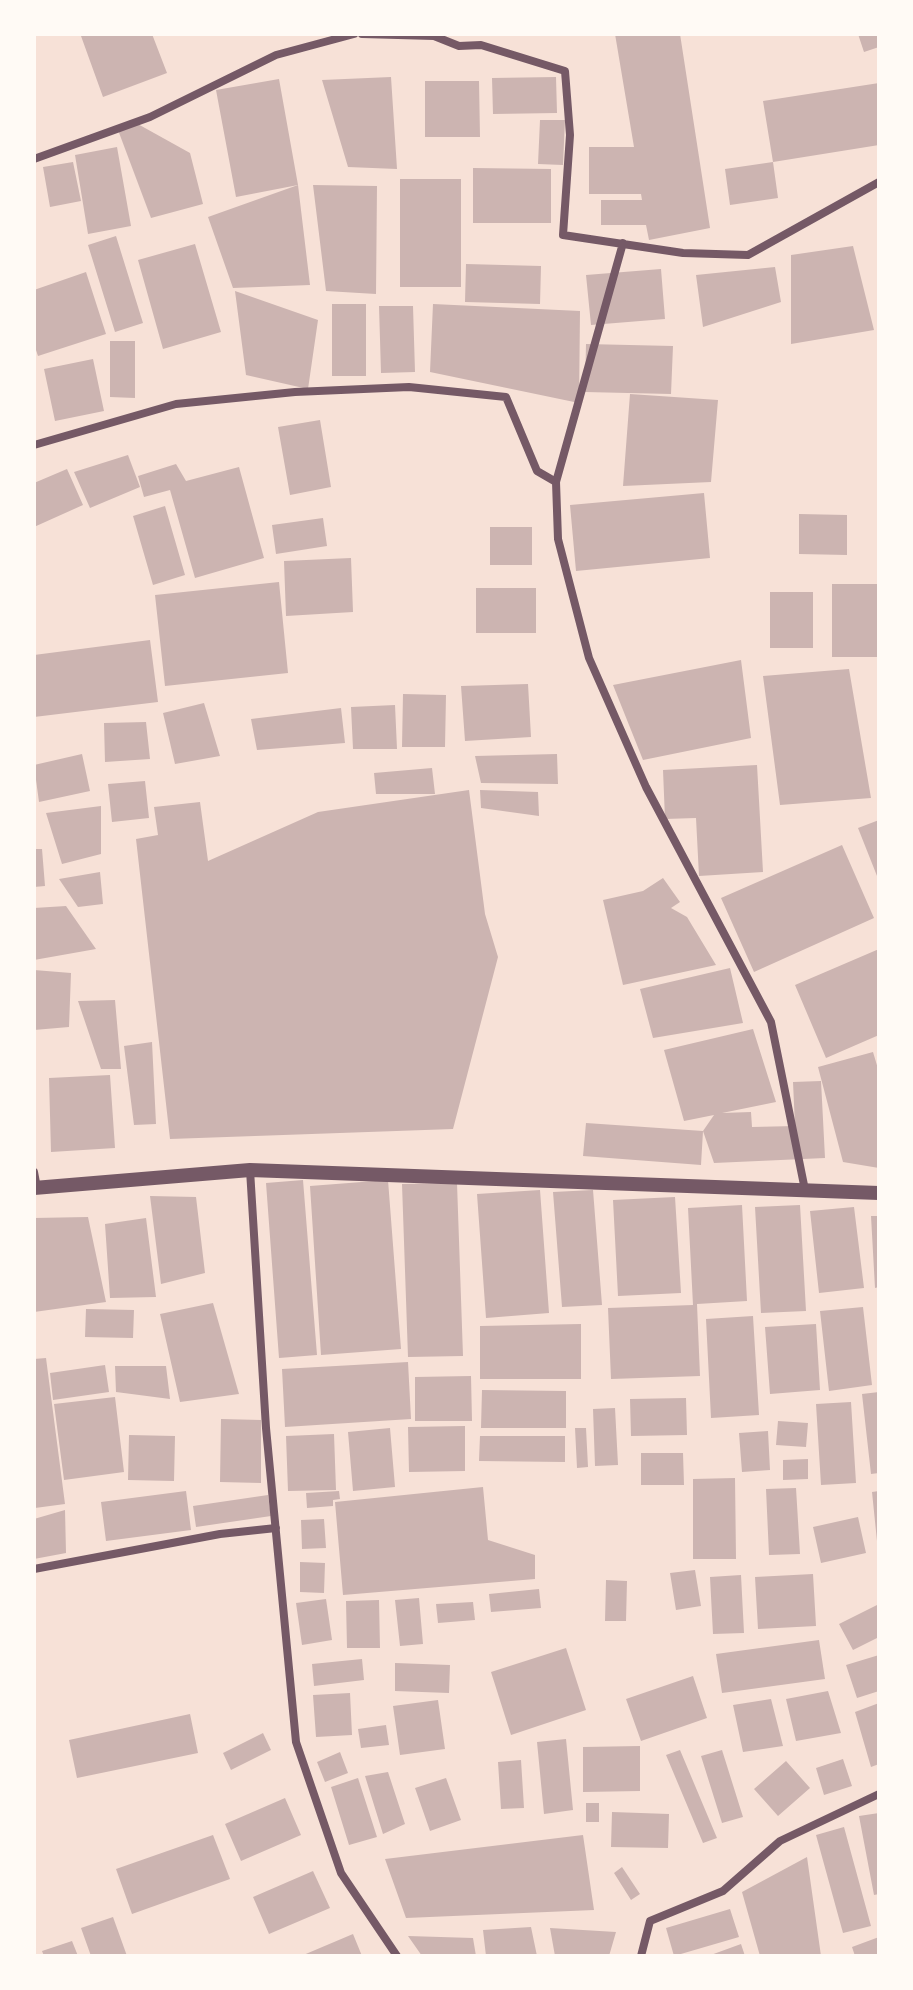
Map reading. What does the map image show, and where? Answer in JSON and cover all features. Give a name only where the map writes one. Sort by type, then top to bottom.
[{"type":"street","points":[[34,159],[150,117],[276,55],[354,34]]},
{"type":"street","points":[[362,34],[434,36],[459,46],[481,45],[565,71],[570,135],[563,235],[683,253],[748,255],[879,182]]},
{"type":"street","points":[[623,243],[556,482],[558,539],[589,658],[646,787],[771,1022],[805,1190]]},
{"type":"street","points":[[34,445],[176,404],[295,392],[409,387],[506,397],[537,471],[556,482]]},
{"type":"street","points":[[250,1170],[266,1428],[296,1742],[341,1873],[397,1956]]},
{"type":"street","points":[[34,1172],[36,1188],[250,1170],[879,1193]]},
{"type":"street","points":[[34,1569],[220,1534],[276,1528]]},
{"type":"street","points":[[641,1956],[650,1921],[723,1891],[780,1841],[879,1794]]},
{"type":"building","points":[[152,34],[167,73],[103,97],[81,36]]},
{"type":"building","points":[[615,34],[680,34],[710,228],[649,240],[646,225],[601,225],[601,200],[642,200],[641,194],[589,194],[589,147],[634,147]]},
{"type":"building","points":[[858,34],[879,34],[879,47],[864,52]]},
{"type":"building","points":[[391,77],[397,169],[348,167],[322,80]]},
{"type":"building","points":[[556,77],[557,113],[493,114],[492,78]]},
{"type":"building","points":[[279,79],[298,185],[236,197],[216,90]]},
{"type":"building","points":[[425,81],[479,81],[480,137],[425,137]]},
{"type":"building","points":[[879,83],[879,145],[773,162],[763,101]]},
{"type":"building","points":[[540,120],[565,120],[563,165],[538,164]]},
{"type":"building","points":[[136,123],[190,153],[203,204],[151,218],[118,130]]},
{"type":"building","points":[[117,147],[131,226],[88,234],[75,155]]},
{"type":"building","points":[[73,162],[81,201],[50,207],[43,167]]},
{"type":"building","points":[[773,162],[778,198],[730,205],[725,169]]},
{"type":"building","points":[[473,168],[551,169],[551,223],[473,223]]},
{"type":"building","points":[[400,179],[461,179],[461,287],[400,287]]},
{"type":"building","points":[[298,185],[310,285],[233,288],[208,217]]},
{"type":"building","points":[[313,185],[377,186],[376,294],[326,291]]},
{"type":"building","points":[[116,236],[143,323],[115,332],[88,245]]},
{"type":"building","points":[[195,244],[221,332],[163,349],[138,260]]},
{"type":"building","points":[[853,246],[874,330],[791,344],[791,255]]},
{"type":"building","points":[[466,264],[541,266],[540,304],[465,302]]},
{"type":"building","points":[[775,267],[781,302],[703,327],[696,275]]},
{"type":"building","points":[[661,269],[665,319],[591,325],[586,275]]},
{"type":"building","points":[[86,272],[106,334],[38,356],[34,344],[34,290]]},
{"type":"building","points":[[235,291],[318,320],[308,389],[246,375]]},
{"type":"building","points":[[332,304],[366,304],[366,376],[332,376]]},
{"type":"building","points":[[433,304],[580,311],[579,403],[430,372]]},
{"type":"building","points":[[379,306],[413,306],[415,372],[381,373]]},
{"type":"building","points":[[110,341],[135,341],[135,398],[110,397]]},
{"type":"building","points":[[586,344],[673,346],[671,394],[585,392]]},
{"type":"building","points":[[93,359],[104,411],[55,421],[44,369]]},
{"type":"building","points":[[630,394],[718,400],[711,482],[623,486]]},
{"type":"building","points":[[320,420],[331,487],[290,495],[278,427]]},
{"type":"building","points":[[128,455],[140,487],[90,508],[74,472]]},
{"type":"building","points":[[176,464],[186,481],[239,467],[264,558],[195,578],[170,490],[144,497],[138,476]]},
{"type":"building","points":[[67,469],[83,505],[34,527],[34,483]]},
{"type":"building","points":[[704,493],[710,558],[576,571],[570,505]]},
{"type":"building","points":[[165,506],[185,575],[153,585],[133,516]]},
{"type":"building","points":[[799,514],[847,515],[847,555],[799,554]]},
{"type":"building","points":[[323,518],[327,546],[276,554],[272,525]]},
{"type":"building","points":[[490,527],[532,527],[532,565],[490,565]]},
{"type":"building","points":[[351,558],[353,612],[286,616],[284,561]]},
{"type":"building","points":[[279,582],[288,673],[165,686],[155,595]]},
{"type":"building","points":[[832,584],[879,584],[879,657],[832,657]]},
{"type":"building","points":[[476,588],[536,588],[536,633],[476,633]]},
{"type":"building","points":[[770,592],[813,592],[813,648],[770,648]]},
{"type":"building","points":[[150,640],[158,702],[34,717],[34,655]]},
{"type":"building","points":[[741,660],[751,738],[643,760],[613,685]]},
{"type":"building","points":[[849,669],[871,798],[780,805],[763,676]]},
{"type":"building","points":[[528,684],[531,737],[465,741],[461,686]]},
{"type":"building","points":[[403,694],[446,695],[445,747],[402,747]]},
{"type":"building","points":[[204,703],[220,756],[175,764],[163,713]]},
{"type":"building","points":[[395,705],[397,749],[353,749],[351,707]]},
{"type":"building","points":[[341,708],[345,743],[257,750],[251,719]]},
{"type":"building","points":[[146,722],[150,759],[105,762],[104,723]]},
{"type":"building","points":[[82,754],[90,791],[39,802],[34,765]]},
{"type":"building","points":[[557,754],[558,784],[481,783],[475,756]]},
{"type":"building","points":[[757,765],[763,872],[699,876],[696,818],[665,819],[663,770]]},
{"type":"building","points":[[432,768],[435,794],[376,794],[374,773]]},
{"type":"building","points":[[145,781],[149,818],[112,822],[108,784]]},
{"type":"building","points":[[469,790],[485,914],[498,957],[453,1129],[170,1139],[136,839],[158,835],[154,807],[200,802],[208,861],[318,812]]},
{"type":"building","points":[[480,790],[538,792],[539,816],[481,808]]},
{"type":"building","points":[[101,806],[101,854],[62,864],[46,813]]},
{"type":"building","points":[[879,820],[879,881],[858,828]]},
{"type":"building","points":[[842,845],[874,918],[754,972],[721,898]]},
{"type":"building","points":[[34,849],[42,849],[45,886],[34,887]]},
{"type":"building","points":[[100,872],[103,904],[78,907],[59,879]]},
{"type":"building","points":[[663,878],[680,902],[671,908],[687,917],[716,965],[623,985],[603,900],[643,891]]},
{"type":"building","points":[[66,906],[96,949],[34,960],[34,908]]},
{"type":"building","points":[[879,949],[879,1035],[826,1058],[795,985]]},
{"type":"building","points":[[730,968],[743,1023],[653,1038],[640,989]]},
{"type":"building","points":[[34,970],[71,973],[69,1027],[34,1030]]},
{"type":"building","points":[[115,1000],[121,1069],[101,1069],[78,1001]]},
{"type":"building","points":[[753,1029],[776,1102],[722,1113],[751,1112],[752,1127],[795,1126],[793,1082],[821,1081],[825,1158],[714,1163],[703,1131],[714,1115],[684,1121],[664,1050]]},
{"type":"building","points":[[152,1042],[156,1124],[134,1125],[124,1046]]},
{"type":"building","points":[[873,1052],[879,1072],[879,1168],[843,1162],[818,1067]]},
{"type":"building","points":[[110,1075],[115,1148],[51,1152],[49,1078]]},
{"type":"building","points":[[586,1123],[703,1131],[701,1165],[583,1156]]},
{"type":"building","points":[[303,1180],[317,1355],[279,1358],[266,1183]]},
{"type":"building","points":[[388,1180],[401,1349],[321,1355],[310,1186]]},
{"type":"building","points":[[457,1183],[463,1356],[408,1357],[402,1184]]},
{"type":"building","points":[[540,1190],[549,1313],[486,1318],[477,1194]]},
{"type":"building","points":[[593,1190],[602,1305],[562,1307],[553,1192]]},
{"type":"building","points":[[150,1196],[196,1197],[205,1273],[161,1284]]},
{"type":"building","points":[[675,1197],[681,1293],[618,1296],[613,1200]]},
{"type":"building","points":[[742,1205],[747,1301],[697,1304],[700,1376],[611,1379],[608,1308],[693,1305],[688,1208]]},
{"type":"building","points":[[800,1205],[806,1311],[761,1313],[755,1207]]},
{"type":"building","points":[[854,1207],[864,1288],[819,1293],[810,1211]]},
{"type":"building","points":[[871,1216],[879,1216],[879,1287],[875,1288]]},
{"type":"building","points":[[88,1217],[106,1302],[34,1312],[34,1218]]},
{"type":"building","points":[[146,1218],[156,1297],[110,1298],[105,1224]]},
{"type":"building","points":[[213,1303],[239,1394],[180,1402],[160,1314]]},
{"type":"building","points":[[863,1307],[872,1385],[829,1391],[820,1311]]},
{"type":"building","points":[[86,1309],[134,1310],[133,1338],[85,1337]]},
{"type":"building","points":[[753,1316],[759,1415],[711,1418],[706,1319]]},
{"type":"building","points":[[581,1324],[581,1379],[480,1379],[480,1326]]},
{"type":"building","points":[[816,1324],[820,1390],[770,1394],[765,1327]]},
{"type":"building","points":[[46,1358],[65,1504],[35,1508],[34,1359]]},
{"type":"building","points":[[408,1362],[411,1419],[285,1427],[282,1369]]},
{"type":"building","points":[[105,1365],[109,1392],[53,1400],[50,1373]]},
{"type":"building","points":[[115,1366],[166,1366],[170,1399],[116,1392]]},
{"type":"building","points":[[471,1376],[472,1421],[415,1421],[415,1377]]},
{"type":"building","points":[[482,1390],[566,1391],[566,1428],[481,1428]]},
{"type":"building","points":[[879,1392],[879,1473],[871,1474],[862,1394]]},
{"type":"building","points":[[115,1397],[124,1472],[64,1480],[54,1404]]},
{"type":"building","points":[[686,1398],[687,1435],[631,1436],[630,1399]]},
{"type":"building","points":[[851,1402],[856,1483],[821,1485],[816,1404]]},
{"type":"building","points":[[615,1408],[618,1465],[595,1466],[593,1409]]},
{"type":"building","points":[[221,1419],[261,1420],[261,1483],[220,1482]]},
{"type":"building","points":[[778,1421],[808,1423],[806,1447],[776,1445]]},
{"type":"building","points":[[465,1426],[465,1471],[409,1472],[408,1427]]},
{"type":"building","points":[[390,1428],[395,1487],[353,1491],[348,1432]]},
{"type":"building","points":[[575,1428],[586,1428],[588,1467],[577,1468]]},
{"type":"building","points":[[768,1431],[770,1470],[742,1472],[739,1433]]},
{"type":"building","points":[[334,1434],[336,1490],[288,1491],[286,1436]]},
{"type":"building","points":[[129,1435],[175,1436],[174,1481],[128,1480]]},
{"type":"building","points":[[480,1436],[565,1436],[565,1462],[479,1461]]},
{"type":"building","points":[[641,1453],[683,1453],[684,1485],[641,1485]]},
{"type":"building","points":[[808,1459],[808,1479],[783,1480],[783,1460]]},
{"type":"building","points":[[735,1478],[736,1559],[693,1559],[693,1479]]},
{"type":"building","points":[[483,1487],[488,1540],[535,1555],[535,1579],[343,1595],[335,1502]]},
{"type":"building","points":[[796,1488],[800,1554],[769,1555],[766,1489]]},
{"type":"building","points":[[186,1491],[191,1530],[106,1541],[101,1502]]},
{"type":"building","points":[[339,1491],[340,1499],[333,1500],[333,1506],[307,1508],[306,1493]]},
{"type":"building","points":[[879,1491],[879,1541],[877,1541],[872,1492]]},
{"type":"building","points":[[268,1495],[271,1516],[196,1527],[193,1506]]},
{"type":"building","points":[[65,1510],[66,1553],[34,1559],[34,1519]]},
{"type":"building","points":[[858,1517],[866,1553],[821,1563],[813,1527]]},
{"type":"building","points":[[324,1519],[326,1548],[302,1549],[301,1520]]},
{"type":"building","points":[[300,1562],[325,1563],[324,1593],[300,1592]]},
{"type":"building","points":[[695,1570],[701,1606],[676,1610],[670,1573]]},
{"type":"building","points":[[813,1574],[816,1626],[758,1629],[755,1577]]},
{"type":"building","points":[[741,1575],[744,1633],[713,1634],[710,1577]]},
{"type":"building","points":[[606,1580],[627,1581],[626,1621],[605,1621]]},
{"type":"building","points":[[539,1589],[541,1608],[491,1612],[489,1594]]},
{"type":"building","points":[[419,1598],[423,1644],[400,1646],[395,1600]]},
{"type":"building","points":[[326,1599],[332,1640],[302,1645],[296,1603]]},
{"type":"building","points":[[379,1600],[380,1648],[347,1648],[346,1601]]},
{"type":"building","points":[[473,1602],[475,1620],[438,1623],[436,1604]]},
{"type":"building","points":[[879,1604],[879,1637],[853,1650],[839,1624]]},
{"type":"building","points":[[819,1640],[825,1679],[722,1693],[716,1654]]},
{"type":"building","points":[[566,1648],[586,1710],[511,1735],[491,1672]]},
{"type":"building","points":[[879,1655],[879,1691],[857,1698],[846,1665]]},
{"type":"building","points":[[362,1659],[364,1680],[314,1686],[312,1664]]},
{"type":"building","points":[[395,1663],[450,1665],[449,1693],[395,1691]]},
{"type":"building","points":[[693,1676],[707,1718],[641,1741],[626,1699]]},
{"type":"building","points":[[828,1691],[841,1733],[796,1741],[786,1699]]},
{"type":"building","points":[[350,1693],[352,1735],[316,1737],[313,1695]]},
{"type":"building","points":[[771,1699],[783,1746],[743,1752],[733,1705]]},
{"type":"building","points":[[438,1700],[445,1749],[400,1755],[393,1706]]},
{"type":"building","points":[[879,1703],[879,1764],[871,1767],[855,1712]]},
{"type":"building","points":[[190,1714],[198,1753],[77,1778],[69,1740]]},
{"type":"building","points":[[386,1725],[389,1745],[361,1748],[358,1729]]},
{"type":"building","points":[[263,1733],[271,1750],[231,1770],[223,1753]]},
{"type":"building","points":[[566,1739],[573,1810],[544,1814],[537,1742]]},
{"type":"building","points":[[640,1746],[640,1791],[583,1792],[583,1747]]},
{"type":"building","points":[[680,1750],[717,1838],[703,1843],[666,1755]]},
{"type":"building","points":[[722,1750],[743,1817],[722,1823],[701,1756]]},
{"type":"building","points":[[340,1752],[348,1773],[325,1782],[317,1762]]},
{"type":"building","points":[[843,1759],[852,1786],[824,1795],[816,1768]]},
{"type":"building","points":[[521,1760],[524,1808],[501,1809],[498,1762]]},
{"type":"building","points":[[786,1761],[810,1788],[778,1816],[754,1789]]},
{"type":"building","points":[[388,1772],[405,1824],[383,1834],[365,1776]]},
{"type":"building","points":[[358,1778],[377,1837],[349,1845],[331,1787]]},
{"type":"building","points":[[446,1778],[461,1820],[430,1831],[415,1788]]},
{"type":"building","points":[[285,1798],[301,1835],[241,1861],[225,1824]]},
{"type":"building","points":[[586,1803],[599,1803],[599,1822],[586,1822]]},
{"type":"building","points":[[612,1812],[669,1814],[668,1848],[611,1847]]},
{"type":"building","points":[[879,1813],[879,1894],[874,1895],[859,1816]]},
{"type":"building","points":[[844,1827],[871,1926],[843,1933],[816,1835]]},
{"type":"building","points":[[213,1835],[230,1879],[132,1914],[116,1869]]},
{"type":"building","points":[[583,1835],[594,1910],[406,1918],[385,1859]]},
{"type":"building","points":[[807,1857],[821,1956],[760,1956],[742,1892]]},
{"type":"building","points":[[622,1867],[640,1894],[631,1900],[614,1873]]},
{"type":"building","points":[[313,1871],[330,1908],[269,1934],[253,1897]]},
{"type":"building","points":[[730,1909],[739,1937],[674,1956],[666,1928]]},
{"type":"building","points":[[113,1917],[127,1956],[91,1956],[81,1928]]},
{"type":"building","points":[[531,1927],[537,1956],[486,1956],[483,1930]]},
{"type":"building","points":[[550,1928],[616,1932],[609,1956],[555,1956]]},
{"type":"building","points":[[353,1934],[362,1956],[301,1956]]},
{"type":"building","points":[[408,1936],[473,1938],[476,1956],[422,1956]]},
{"type":"building","points":[[879,1937],[879,1956],[855,1956],[852,1947]]},
{"type":"building","points":[[72,1941],[78,1956],[44,1956],[42,1951]]},
{"type":"building","points":[[741,1944],[745,1956],[708,1956]]}]
